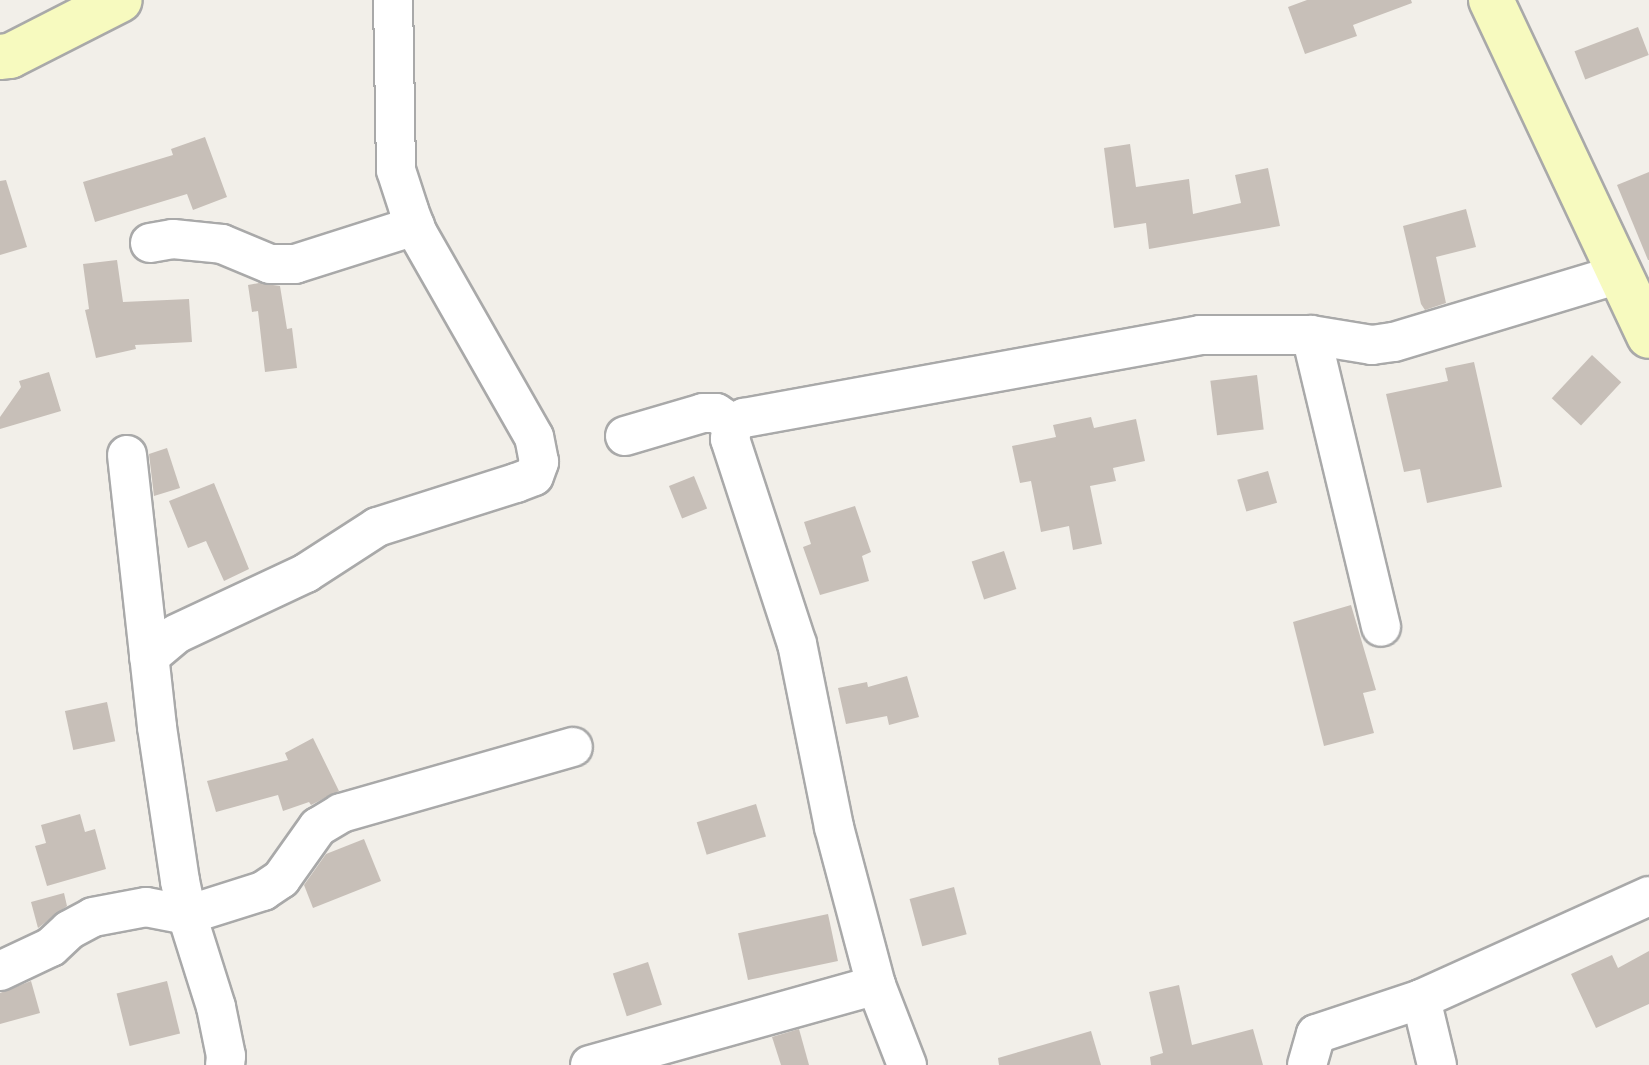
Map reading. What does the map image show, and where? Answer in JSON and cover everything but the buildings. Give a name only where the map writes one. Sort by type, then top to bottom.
[{"type":"street","points":[[0,57],[10,56],[120,0]]},
{"type":"street","points":[[149,657],[176,634],[306,573],[377,527],[534,476],[539,462],[534,437],[415,226],[396,170],[393,0]]},
{"type":"street","points":[[1491,0],[1649,336]]},
{"type":"street","points":[[150,243],[173,239],[222,244],[270,264],[295,264],[415,226]]},
{"type":"street","points":[[733,424],[744,418],[1163,340],[1235,333],[1311,335],[1372,345],[1394,342],[1619,274]]},
{"type":"street","points":[[1311,335],[1381,627]]},
{"type":"street","points":[[625,436],[703,413],[716,413],[733,424]]},
{"type":"street","points":[[733,424],[730,439],[797,644],[831,813],[876,985],[907,1065]]},
{"type":"street","points":[[127,455],[149,657],[187,915],[216,1007],[225,1065]]},
{"type":"street","points":[[0,971],[51,947],[69,930],[93,917],[146,907],[187,915],[272,885],[281,879],[318,827],[341,813],[573,747]]},
{"type":"street","points":[[1307,1065],[1316,1034],[1421,999],[1649,896]]},
{"type":"street","points":[[590,1065],[876,985]]},
{"type":"street","points":[[1421,999],[1437,1065]]}]
